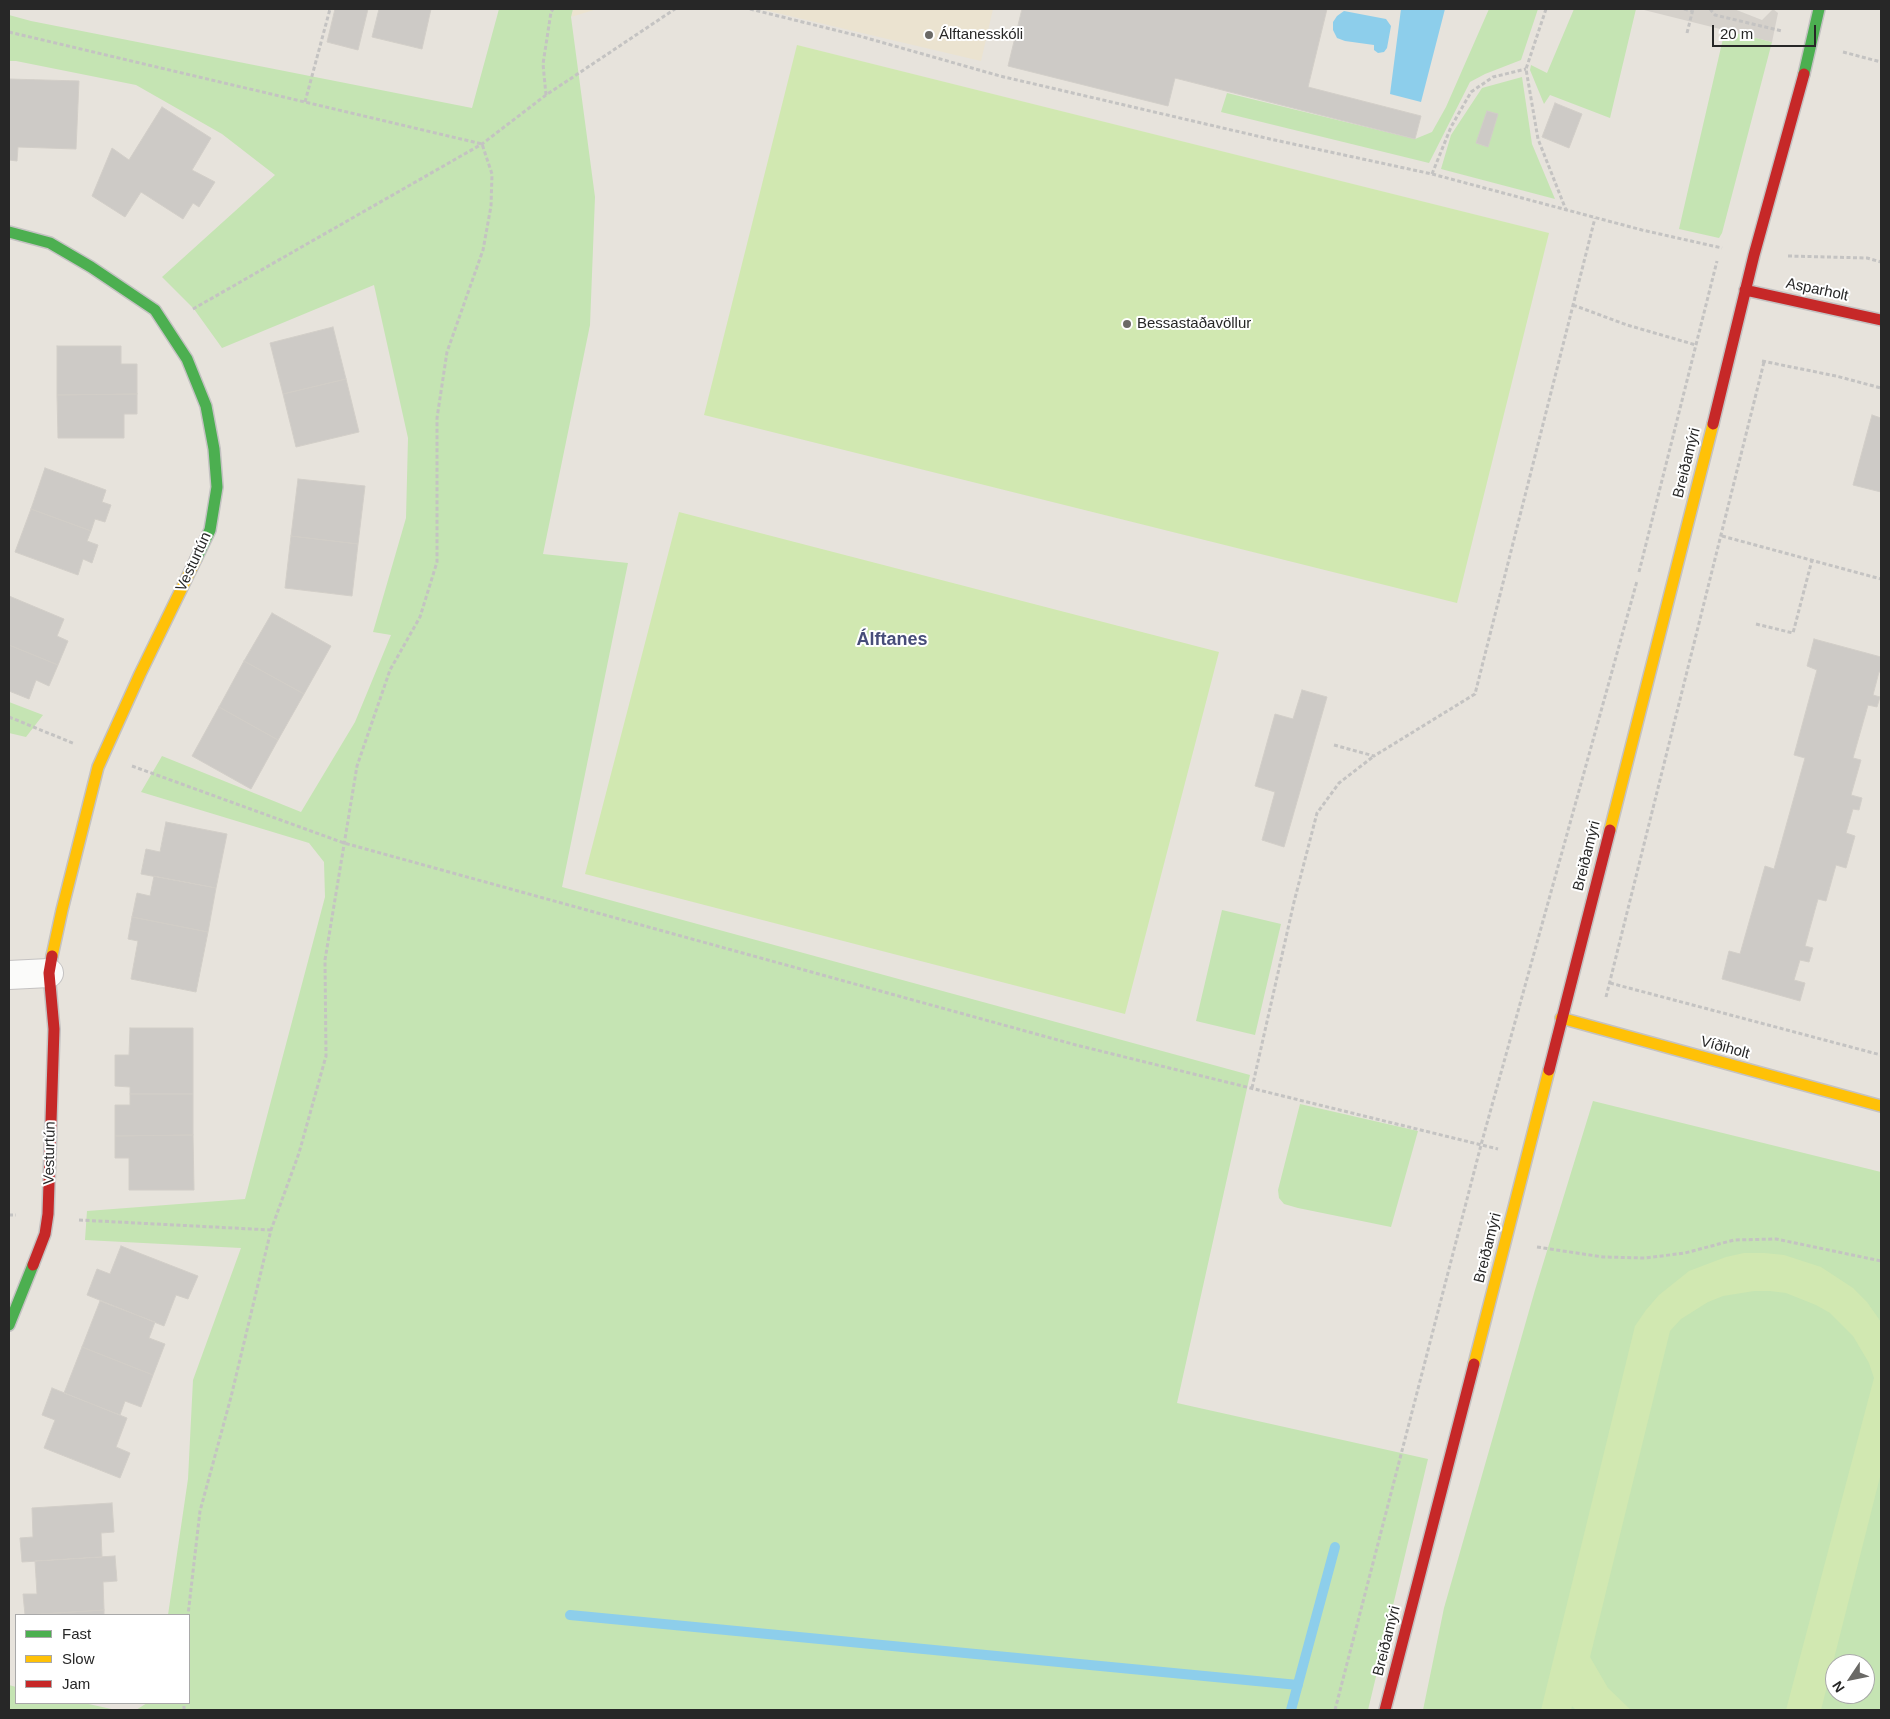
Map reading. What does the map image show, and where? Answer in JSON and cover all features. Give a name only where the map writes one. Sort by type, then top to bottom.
[{"type":"street","name":"Breiðamýri","points":[[1385,1710],[1527,1156],[1745,290],[1812,44],[1819,9]]},
{"type":"street","name":"Vesturtún","points":[[9,232],[50,243],[83,262],[155,310],[188,359],[206,406],[214,449],[217,487],[210,530],[140,674],[98,767],[62,910],[50,973],[54,1029],[48,1214],[45,1234],[9,1325]]},
{"type":"street","name":"Asparholt","points":[[1745,290],[1881,320]]},
{"type":"street","points":[[9,975],[50,973]]},
{"type":"street","name":"Víðiholt","points":[[1561,1018],[1881,1106]]},
{"type":"path","points":[[304,102],[330,9]]},
{"type":"path","points":[[546,95],[543,64],[551,12],[554,9]]},
{"type":"path","points":[[165,325],[482,144],[546,95],[675,9]]},
{"type":"path","points":[[750,9],[864,37],[1000,76],[1270,139],[1432,174],[1595,218],[1720,248],[1754,255],[1866,258],[1881,262]]},
{"type":"path","points":[[1546,9],[1526,69],[1538,139],[1566,210]]},
{"type":"path","points":[[1684,9],[1692,10],[1687,33]]},
{"type":"path","points":[[1710,9],[1715,14],[1783,32],[1785,24]]},
{"type":"path","points":[[9,32],[482,144]]},
{"type":"path","points":[[1812,44],[1881,62]]},
{"type":"path","points":[[1432,174],[1451,127],[1471,92],[1493,77],[1526,69]]},
{"type":"path","points":[[188,1614],[200,1511],[271,1230],[298,1153],[326,1056],[325,960],[357,766],[390,670],[420,617],[437,562],[437,418],[447,352],[483,250],[491,206],[492,174],[482,144]]},
{"type":"path","points":[[1252,1088],[1294,902],[1317,813],[1339,783],[1374,756],[1475,694],[1595,218]]},
{"type":"path","points":[[1335,1710],[1481,1144],[1637,582],[1723,239]]},
{"type":"path","points":[[1598,1029],[1764,362]]},
{"type":"path","points":[[1722,536],[1881,579]]},
{"type":"path","points":[[1756,624],[1793,633],[1812,560]]},
{"type":"path","points":[[9,717],[103,756],[344,843],[1076,1045],[1527,1156]]},
{"type":"path","points":[[1334,745],[1374,756]]},
{"type":"path","points":[[1610,983],[1881,1056]]},
{"type":"path","points":[[9,1215],[48,1214],[75,1219],[271,1230]]},
{"type":"path","points":[[1505,1242],[1602,1257],[1645,1258],[1685,1253],[1734,1240],[1776,1239],[1881,1261]]},
{"type":"shaded area","points":[[573,9],[597,9],[571,17]]},
{"type":"shaded area","name":"Álftanesskóli","points":[[760,9],[993,9],[981,61]]},
{"type":"shaded area","points":[[1640,9],[1734,9],[1762,20],[1773,9],[1778,13],[1772,42]]},
{"type":"green space","points":[[499,9],[573,9],[571,17],[595,197],[590,325],[543,554],[628,563],[562,887],[1250,1075],[1177,1403],[1428,1459],[1368,1710],[136,1710],[145,1704],[190,1704],[190,1614],[168,1614],[188,1479],[193,1380],[241,1248],[85,1240],[87,1211],[245,1199],[325,897],[324,862],[309,843],[141,792],[162,756],[301,812],[355,722],[391,635],[373,632],[406,518],[408,438],[374,285],[222,348],[194,309],[162,277],[275,175],[222,134],[136,85],[9,61],[9,15],[31,21],[472,108]]},
{"type":"green space","points":[[1489,9],[1538,9],[1521,60],[1470,82],[1429,163],[1221,112],[1227,93],[1415,139],[1432,132],[1446,107]]},
{"type":"green space","points":[[1574,9],[1636,9],[1610,118],[1550,95],[1544,104],[1530,70],[1531,65],[1547,73]]},
{"type":"green space","points":[[1725,30],[1772,42],[1722,233],[1719,238],[1679,229]]},
{"type":"green space","name":"Bessastaðavöllur","points":[[797,45],[1549,233],[1457,603],[704,415]]},
{"type":"green space","points":[[1522,77],[1532,144],[1555,199],[1441,169],[1451,135],[1482,88]]},
{"type":"green space","points":[[679,512],[1219,652],[1125,1014],[585,874]]},
{"type":"green space","points":[[9,702],[43,715],[26,737],[9,733]]},
{"type":"green space","points":[[1222,910],[1281,924],[1255,1035],[1196,1021]]},
{"type":"green space","points":[[1593,1101],[1881,1172],[1881,1710],[1423,1710],[1444,1608],[1535,1290]]},
{"type":"green space","points":[[1300,1104],[1418,1131],[1391,1227],[1298,1208],[1284,1204],[1279,1198],[1278,1190]]},
{"type":"green space","points":[[1744,1253],[1784,1255],[1821,1267],[1853,1288],[1867,1302],[1881,1322],[1881,1473],[1835,1654],[1825,1654],[1825,1694],[1821,1710],[1786,1710],[1874,1378],[1869,1363],[1853,1336],[1830,1313],[1786,1293],[1754,1291],[1723,1296],[1708,1302],[1681,1319],[1670,1331],[1590,1657],[1608,1688],[1631,1710],[1576,1710],[1572,1706],[1571,1710],[1541,1710],[1635,1326],[1659,1295],[1689,1271],[1726,1257]]},
{"type":"green space","points":[[9,1685],[15,1687],[15,1704],[89,1704],[116,1710],[9,1710]]},
{"type":"water","points":[[1401,9],[1445,9],[1421,102],[1390,94]]},
{"type":"water","points":[[1344,11],[1386,19],[1391,26],[1387,48],[1384,52],[1378,53],[1374,50],[1374,45],[1337,38],[1333,30],[1333,22]]},
{"type":"building","points":[[335,9],[368,9],[358,50],[327,42]]},
{"type":"building","points":[[379,9],[431,9],[422,49],[372,37]]},
{"type":"building","points":[[1022,9],[1327,9],[1308,87],[1421,116],[1415,139],[1175,78],[1168,106],[1008,66]]},
{"type":"building","points":[[9,79],[79,81],[76,149],[18,147],[17,161],[9,160]]},
{"type":"building","points":[[1555,103],[1582,114],[1569,148],[1542,137]]},
{"type":"building","points":[[162,107],[211,138],[192,170],[215,182],[199,207],[193,203],[183,219],[141,192],[125,217],[92,196],[112,148],[129,160]]},
{"type":"building","points":[[1487,111],[1498,114],[1488,147],[1476,143]]},
{"type":"building","points":[[333,327],[346,379],[283,394],[270,343]]},
{"type":"building","points":[[57,346],[121,346],[121,364],[137,364],[137,394],[57,395]]},
{"type":"building","points":[[346,379],[359,432],[296,447],[283,394]]},
{"type":"building","points":[[137,394],[137,414],[124,414],[124,438],[58,438],[57,395]]},
{"type":"building","points":[[1872,415],[1881,418],[1881,492],[1853,485]]},
{"type":"building","points":[[45,468],[106,490],[102,502],[111,505],[105,522],[95,519],[91,531],[31,509]]},
{"type":"building","points":[[298,479],[365,486],[358,544],[291,536]]},
{"type":"building","points":[[31,509],[91,531],[87,541],[98,545],[92,563],[83,559],[78,575],[15,552]]},
{"type":"building","points":[[291,536],[358,544],[352,596],[285,588]]},
{"type":"building","points":[[9,596],[64,619],[57,636],[68,641],[58,665],[9,645]]},
{"type":"building","points":[[272,613],[331,646],[304,694],[244,661]]},
{"type":"building","points":[[1814,639],[1881,657],[1881,672],[1879,672],[1873,695],[1880,697],[1877,707],[1868,705],[1853,758],[1861,760],[1851,795],[1862,798],[1859,810],[1853,809],[1846,833],[1855,836],[1846,868],[1836,865],[1826,901],[1818,899],[1805,946],[1813,948],[1809,962],[1800,960],[1794,980],[1805,983],[1800,1001],[1722,979],[1729,951],[1740,954],[1765,866],[1774,869],[1805,758],[1794,755],[1817,670],[1807,666]]},
{"type":"building","points":[[9,645],[58,665],[49,686],[36,680],[29,699],[9,691]]},
{"type":"building","points":[[244,661],[304,694],[278,740],[219,707]]},
{"type":"building","points":[[1302,690],[1327,697],[1284,847],[1262,840],[1275,792],[1255,786],[1275,714],[1293,719]]},
{"type":"building","points":[[219,707],[278,740],[251,789],[192,756]]},
{"type":"building","points":[[166,822],[227,834],[216,888],[141,874],[146,849],[160,852]]},
{"type":"building","points":[[154,876],[216,888],[208,932],[132,917],[137,893],[150,896]]},
{"type":"building","points":[[132,917],[208,932],[196,992],[131,979],[138,941],[128,939]]},
{"type":"building","points":[[130,1028],[193,1028],[193,1094],[130,1094],[130,1087],[115,1086],[115,1055],[129,1055]]},
{"type":"building","points":[[130,1094],[193,1094],[193,1135],[115,1136],[115,1105],[130,1105]]},
{"type":"building","points":[[193,1135],[194,1190],[129,1190],[129,1158],[115,1158],[115,1136]]},
{"type":"building","points":[[121,1246],[198,1276],[188,1299],[176,1295],[164,1326],[87,1295],[97,1269],[110,1274]]},
{"type":"building","points":[[100,1301],[155,1322],[149,1338],[165,1344],[153,1375],[82,1347]]},
{"type":"building","points":[[82,1347],[153,1375],[141,1407],[125,1401],[120,1415],[64,1393]]},
{"type":"building","points":[[52,1388],[127,1418],[116,1447],[130,1453],[120,1478],[44,1448],[55,1420],[42,1415]]},
{"type":"building","points":[[112,1503],[114,1532],[101,1533],[102,1557],[22,1562],[20,1538],[33,1537],[32,1508]]},
{"type":"building","points":[[115,1556],[117,1581],[103,1582],[104,1610],[25,1614],[23,1594],[37,1594],[35,1561]]},
{"type":"building","points":[[104,1610],[104,1614],[41,1614]]},
{"type":"waterway","points":[[1291,1710],[1335,1547]]},
{"type":"waterway","points":[[570,1615],[1298,1685]]},
{"type":"traffic: fast","points":[[1804,74],[1819,9]]},
{"type":"traffic: fast","points":[[9,232],[50,243],[91,267],[155,310],[187,359],[206,406],[214,449],[217,487],[210,530],[196,559]]},
{"type":"traffic: fast","points":[[9,1325],[33,1265]]},
{"type":"traffic: slow","points":[[1610,830],[1713,424]]},
{"type":"traffic: slow","points":[[52,956],[98,767],[140,674],[196,559]]},
{"type":"traffic: slow","points":[[1561,1018],[1881,1106]]},
{"type":"traffic: slow","points":[[1474,1364],[1549,1070]]},
{"type":"traffic: jam","points":[[1713,424],[1754,255],[1804,74]]},
{"type":"traffic: jam","points":[[1745,290],[1881,320]]},
{"type":"traffic: jam","points":[[1549,1070],[1610,830]]},
{"type":"traffic: jam","points":[[33,1265],[45,1234],[48,1214],[54,1029],[49,973],[52,956]]},
{"type":"traffic: jam","points":[[1385,1710],[1474,1364]]},
{"type":"place","name":"Álftanesskóli","points":[[929,35]]},
{"type":"place","name":"Bessastaðavöllur","points":[[1127,324]]},
{"type":"district","name":"Álftanes","points":[[892,640]]}]
